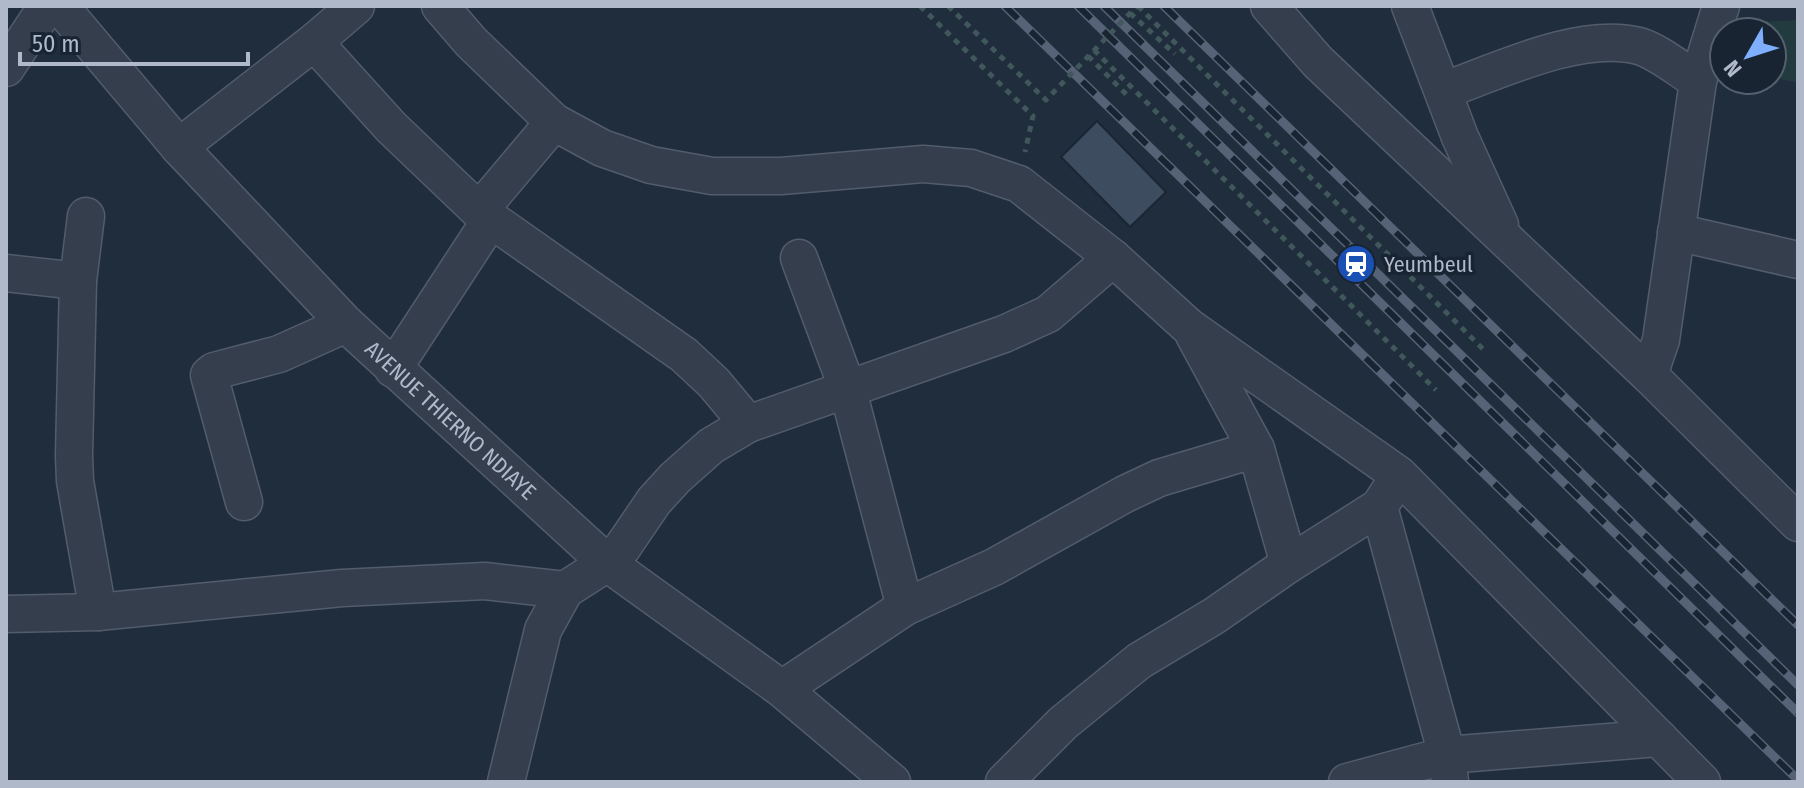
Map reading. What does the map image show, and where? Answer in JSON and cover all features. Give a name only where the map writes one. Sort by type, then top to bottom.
[{"type":"street","points":[[6,68],[47,6]]},
{"type":"street","name":"AVENUE THIERNO NDIAYE","points":[[60,6],[179,147],[346,324],[393,369],[607,563],[782,689],[892,782]]},
{"type":"street","points":[[179,147],[356,6]]},
{"type":"street","points":[[440,6],[471,42],[554,122],[614,153],[651,165],[712,176],[781,176],[923,164],[971,168],[1019,184],[1113,258],[1189,327],[1399,475],[1702,782]]},
{"type":"street","points":[[1269,6],[1318,62],[1509,245],[1792,506]]},
{"type":"street","points":[[1410,6],[1460,137],[1509,245]]},
{"type":"street","points":[[1649,375],[1661,340],[1698,81],[1721,6]]},
{"type":"street","points":[[314,42],[391,127],[485,215],[684,355],[714,383],[748,424]]},
{"type":"street","points":[[1443,91],[1555,50],[1614,42],[1642,47],[1698,81]]},
{"type":"street","points":[[393,369],[485,215],[554,122]]},
{"type":"street","points":[[86,216],[78,281],[75,481],[98,612]]},
{"type":"street","points":[[1676,232],[1798,260]]},
{"type":"street","points":[[799,258],[847,387],[905,607]]},
{"type":"street","points":[[506,782],[543,630],[565,590],[607,563],[622,548],[654,501],[711,446],[748,424],[1004,334],[1048,314],[1113,258]]},
{"type":"street","points":[[6,273],[78,281]]},
{"type":"street","points":[[244,502],[209,375],[279,354],[346,324]]},
{"type":"street","points":[[1189,327],[1256,449],[1289,564]]},
{"type":"street","points":[[782,689],[905,607],[994,567],[1125,494],[1159,478],[1256,449]]},
{"type":"street","points":[[1004,782],[1063,723],[1139,661],[1214,616],[1379,507],[1399,475]]},
{"type":"street","points":[[1379,507],[1448,768]]},
{"type":"street","points":[[6,614],[98,612],[342,588],[485,581],[565,590]]},
{"type":"street","points":[[1347,782],[1659,738]]},
{"type":"path","points":[[920,6],[1033,116]]},
{"type":"path","points":[[948,6],[1046,100],[1138,6],[1484,350]]},
{"type":"path","points":[[1130,13],[1175,54]]},
{"type":"path","points":[[1094,50],[1436,390]]},
{"type":"path","points":[[1088,56],[1129,97]]},
{"type":"green space","points":[[1798,20],[1798,83],[1788,81],[1788,21]]},
{"type":"building","points":[[1097,121],[1166,192],[1130,227],[1061,157]]},
{"type":"railway","points":[[1005,6],[1798,780]]},
{"type":"railway","points":[[1078,6],[1798,713]]},
{"type":"railway","points":[[1104,6],[1798,685]]},
{"type":"railway","points":[[1164,6],[1798,625]]},
{"type":"place","name":"Yeumbeul","points":[[1356,264]]}]
